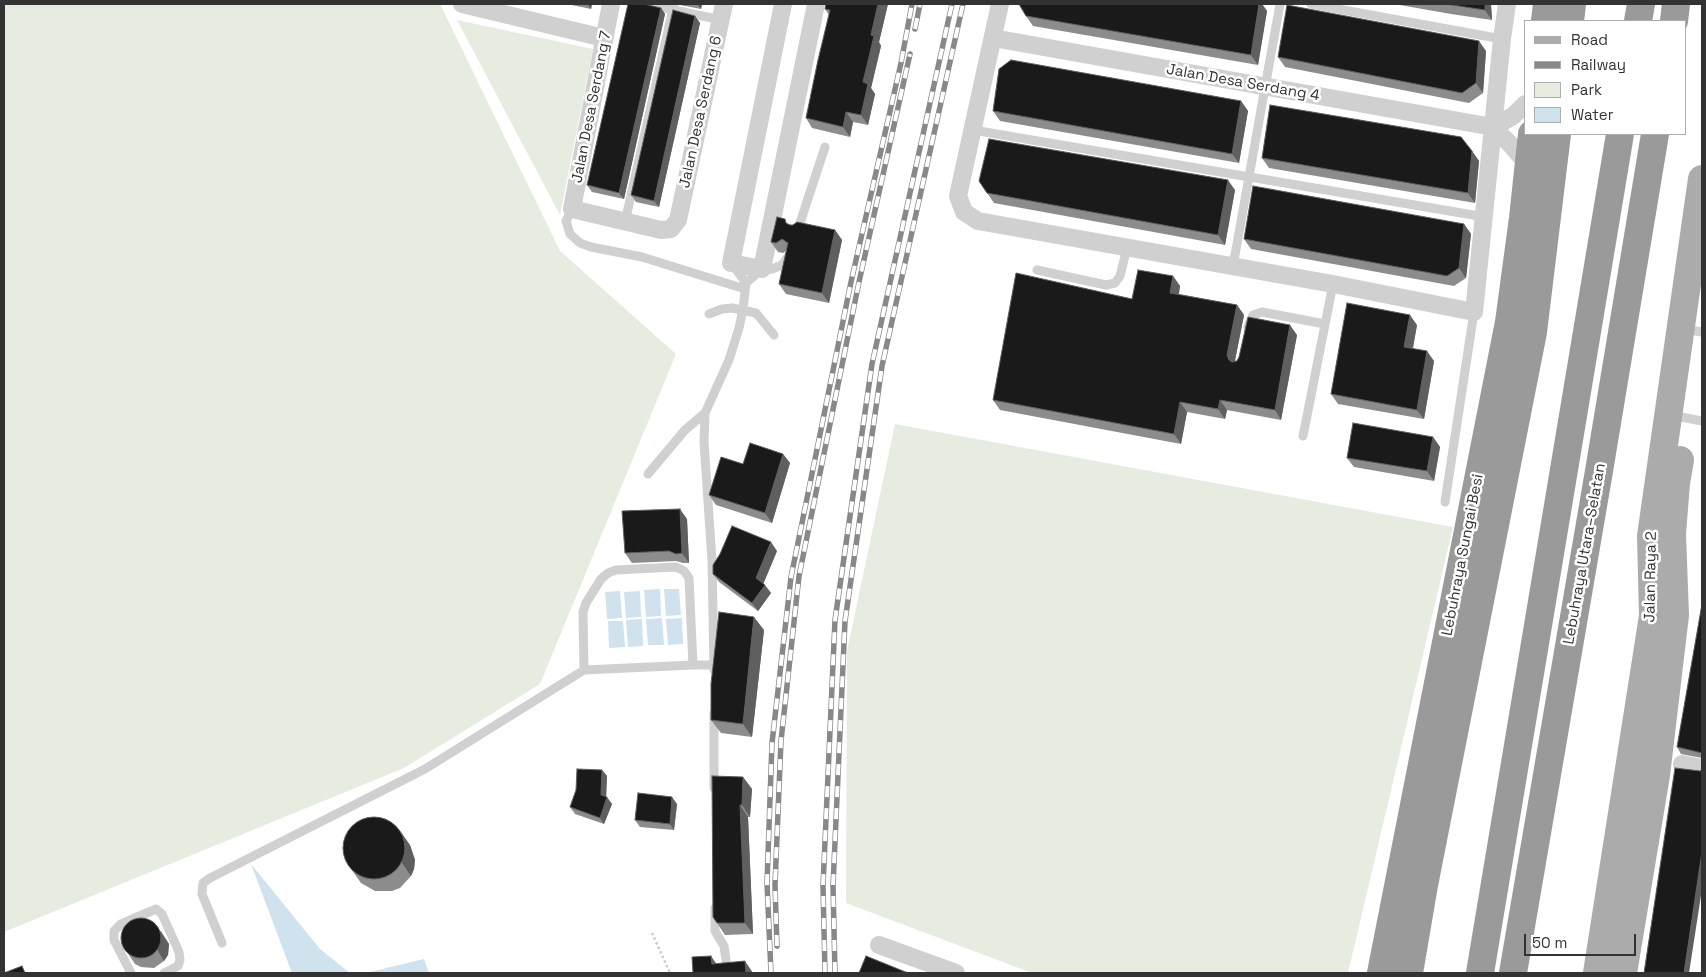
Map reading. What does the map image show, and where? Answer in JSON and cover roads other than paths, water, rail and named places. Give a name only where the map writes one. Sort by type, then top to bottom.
[{"type":"highway","points":[[1545,20],[1547,4]]},
{"type":"highway","points":[[1570,20],[1572,4]]},
{"type":"highway","points":[[1638,20],[1641,4]]},
{"type":"highway","points":[[1675,20],[1676,4]]},
{"type":"highway","name":"Lebuhraya Sungai Besi","points":[[1381,966],[1509,322],[1532,135]]},
{"type":"highway","name":"Lebuhraya Sungai Besi","points":[[1409,973],[1424,885],[1533,332],[1556,135]]},
{"type":"highway","points":[[1480,973],[1620,135]]},
{"type":"highway","name":"Lebuhraya Utara–Selatan","points":[[1513,973],[1655,135]]},
{"type":"main road","name":"Jalan Raya 2","points":[[1623,973],[1656,776],[1676,615],[1672,534],[1676,483],[1696,325],[1702,179]]},
{"type":"main road","name":"Jalan Raya 2","points":[[1597,973],[1653,616],[1651,536],[1685,418]]},
{"type":"street","points":[[462,4],[604,38]]},
{"type":"street","name":"Jalan Desa Serdang 7","points":[[572,209],[612,4]]},
{"type":"street","points":[[783,4],[732,262],[762,269],[816,4]]},
{"type":"street","points":[[1000,4],[958,196],[964,212],[978,221],[1333,284],[1474,312],[1507,4]]},
{"type":"street","name":"Jalan Desa Serdang 6","points":[[625,222],[660,230],[671,228],[678,220],[722,12]]},
{"type":"street","name":"Jalan Desa Serdang 4","points":[[993,38],[1493,127]]},
{"type":"street","points":[[1493,127],[1514,116],[1524,105]]},
{"type":"street","points":[[1493,127],[1528,165]]},
{"type":"street","points":[[572,209],[625,222]]},
{"type":"street","points":[[1682,764],[1702,768]]},
{"type":"street","points":[[879,945],[956,973]]},
{"type":"lane","points":[[646,4],[722,12]]},
{"type":"lane","points":[[1233,266],[1280,4]]},
{"type":"lane","points":[[1311,4],[1502,40]]},
{"type":"lane","points":[[1675,20],[1682,4]]},
{"type":"lane","points":[[625,222],[673,7]]},
{"type":"lane","points":[[973,130],[1485,217]]},
{"type":"lane","points":[[798,229],[825,146]]},
{"type":"lane","points":[[572,209],[566,221],[570,234],[580,243],[642,257],[745,286]]},
{"type":"lane","points":[[1037,270],[1106,285],[1114,283],[1120,276],[1126,248]]},
{"type":"lane","points":[[745,286],[762,269],[772,269],[782,265],[789,255]]},
{"type":"lane","points":[[222,943],[202,894],[202,884],[236,864],[426,769],[584,670],[693,665],[714,670],[712,561],[704,442],[705,413],[728,360],[743,309],[745,286],[732,262]]},
{"type":"lane","points":[[1303,436],[1333,284]]},
{"type":"lane","points":[[709,314],[722,309],[743,309],[756,313],[774,334]]},
{"type":"lane","points":[[1247,333],[1254,315],[1262,312],[1325,324]]},
{"type":"lane","points":[[1445,502],[1474,312]]},
{"type":"lane","points":[[648,474],[685,430],[705,413]]},
{"type":"lane","points":[[584,670],[583,612],[586,603],[601,580],[608,573],[616,570],[676,568],[684,571],[689,578],[693,665]]},
{"type":"lane","points":[[714,704],[714,802]]},
{"type":"lane","points":[[715,901],[715,931],[724,946],[727,967]]},
{"type":"lane","points":[[132,973],[114,940],[114,931],[121,924],[156,909],[162,914],[179,952],[180,960],[178,966],[164,973]]},
{"type":"water","points":[[660,589],[661,616],[646,617],[644,590]]},
{"type":"water","points":[[664,589],[679,589],[681,615],[666,616]]},
{"type":"water","points":[[620,591],[622,618],[607,619],[605,592]]},
{"type":"water","points":[[640,591],[641,617],[626,618],[624,592]]},
{"type":"water","points":[[662,618],[664,645],[648,645],[646,619]]},
{"type":"water","points":[[682,618],[683,644],[668,645],[666,619]]},
{"type":"water","points":[[642,619],[643,646],[628,647],[626,620]]},
{"type":"water","points":[[608,621],[623,621],[625,647],[609,648]]},
{"type":"water","points":[[251,864],[320,949],[350,973],[292,973]]},
{"type":"water","points":[[424,959],[429,973],[366,973]]},
{"type":"railway","points":[[771,973],[767,883],[772,743],[791,577],[851,282],[901,63],[912,4]]},
{"type":"railway","points":[[915,29],[920,4]]},
{"type":"railway","points":[[825,973],[823,886],[835,620],[872,364],[952,4]]},
{"type":"railway","points":[[835,973],[833,886],[845,621],[882,366],[963,4]]},
{"type":"railway","points":[[777,946],[775,885],[781,741],[799,576],[859,282],[910,54]]}]
